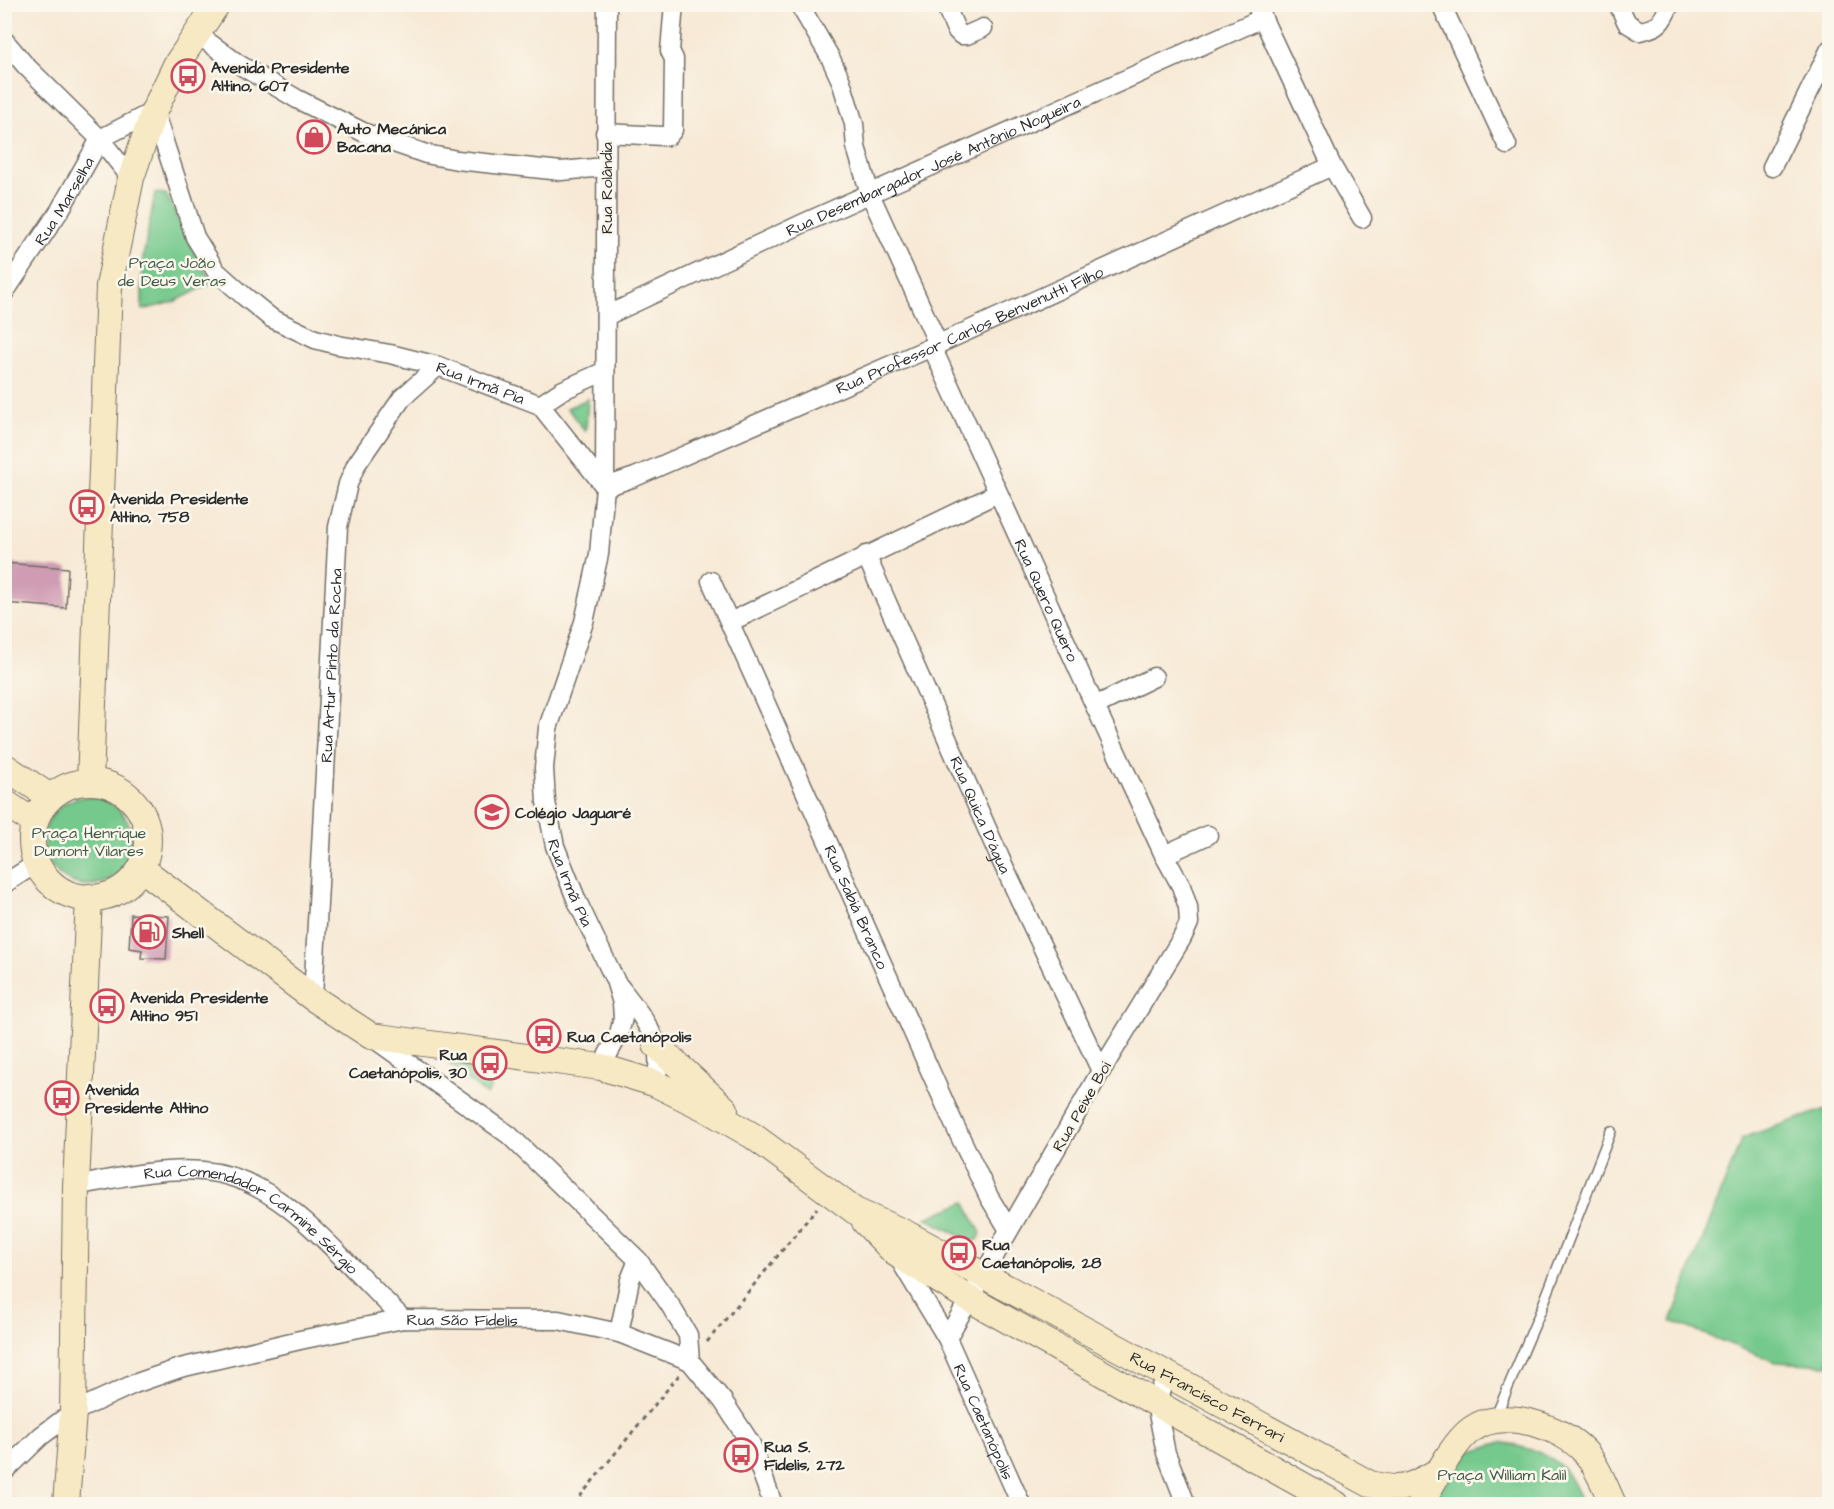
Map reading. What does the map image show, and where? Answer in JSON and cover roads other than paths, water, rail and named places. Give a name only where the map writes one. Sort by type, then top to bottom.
[{"type":"main road","points":[[90,782],[109,286],[131,178],[154,111],[176,65],[217,4]]},
{"type":"main road","points":[[4,766],[51,797]]},
{"type":"main road","points":[[90,782],[102,783],[124,793],[133,801],[145,822],[148,845],[141,868],[135,877],[119,890],[99,897],[73,895],[58,888],[46,877],[37,863],[32,843],[35,823],[51,797],[62,789],[90,782]]},
{"type":"main road","points":[[4,802],[35,823]]},
{"type":"main road","points":[[141,868],[313,998],[371,1036]]},
{"type":"main road","points":[[66,1504],[73,1412],[76,1186],[88,897]]},
{"type":"main road","name":"Rua Caetanópolis","points":[[371,1036],[601,1067],[654,1083],[703,1107],[753,1136],[855,1211],[896,1253],[968,1298]]},
{"type":"main road","points":[[656,1045],[753,1136]]},
{"type":"main road","name":"Rua Caetanópolis","points":[[855,1211],[905,1233],[981,1276]]},
{"type":"main road","name":"Rua Francisco Ferrari","points":[[981,1276],[1370,1484],[1391,1489],[1409,1488],[1437,1472]]},
{"type":"main road","name":"Rua Francisco Ferrari","points":[[968,1298],[1336,1504]]},
{"type":"main road","points":[[1421,1504],[1437,1472],[1472,1429],[1494,1420],[1514,1419],[1536,1424],[1558,1433],[1584,1450],[1595,1464],[1600,1492],[1613,1504]]},
{"type":"street","name":"Rua Rolândia","points":[[605,487],[607,4]]},
{"type":"street","points":[[605,133],[668,136],[673,130],[674,59],[670,51],[674,4]]},
{"type":"street","name":"Rua Quero Quero","points":[[799,4],[830,57],[841,81],[854,124],[856,147],[870,194],[998,493],[1164,855],[1181,886],[1188,907],[1189,923],[1182,938]]},
{"type":"street","points":[[945,4],[956,30],[961,35],[967,35],[983,28]]},
{"type":"street","points":[[1441,4],[1507,145]]},
{"type":"street","points":[[1618,4],[1627,23],[1640,31],[1655,28],[1666,13]]},
{"type":"street","points":[[1259,11],[1332,166],[1362,218]]},
{"type":"street","name":"Rua Desembargador José Antônio Nogueira","points":[[606,316],[1259,11]]},
{"type":"street","points":[[196,34],[240,65],[297,99],[365,133],[426,154],[457,160],[561,171],[605,167]]},
{"type":"street","points":[[4,40],[100,139],[131,178]]},
{"type":"street","points":[[1773,167],[1830,49]]},
{"type":"street","points":[[100,139],[154,111]]},
{"type":"street","name":"Rua Irmã Pia","points":[[154,111],[195,237],[216,271],[243,296],[271,318],[315,339],[438,366],[540,405],[605,487],[599,554],[584,622],[548,728],[544,768],[546,802],[555,846],[577,901],[615,980],[622,1003],[619,1034],[601,1067]]},
{"type":"street","name":"Rua Marselha","points":[[4,293],[60,210],[100,139]]},
{"type":"street","name":"Rua Professor Carlos Benvenutti Filho","points":[[605,487],[635,477],[935,346],[1332,166]]},
{"type":"street","name":"Rua Artur Pinto da Rocha","points":[[313,998],[338,527],[348,484],[356,465],[402,398],[438,366]]},
{"type":"street","points":[[540,405],[561,392],[606,371]]},
{"type":"street","points":[[730,622],[998,493]]},
{"type":"street","name":"Rua Quica D'água","points":[[866,555],[1000,858],[1101,1071]]},
{"type":"street","name":"Rua Sabiá Branco","points":[[711,581],[954,1124],[989,1197],[1009,1230]]},
{"type":"street","points":[[1095,706],[1154,677]]},
{"type":"street","points":[[1164,855],[1208,835]]},
{"type":"street","points":[[4,884],[37,863]]},
{"type":"street","name":"Rua Peixe Boi","points":[[981,1276],[1182,938]]},
{"type":"street","name":"Rua Irmã Pia","points":[[615,980],[640,1013],[656,1045],[660,1064],[654,1083]]},
{"type":"street","points":[[371,1036],[509,1135],[638,1260],[688,1335],[690,1361]]},
{"type":"street","name":"Rua Comendador Carmine Sérgio","points":[[76,1186],[145,1173],[202,1171],[264,1190],[305,1220],[404,1319]]},
{"type":"street","name":"Rua Caetanópolis","points":[[896,1253],[947,1338],[1021,1504]]},
{"type":"street","points":[[619,1333],[630,1280],[638,1260]]},
{"type":"street","points":[[947,1338],[981,1276]]},
{"type":"street","name":"Rua São Fidelis","points":[[4,1472],[41,1436],[73,1412],[134,1384],[180,1368],[404,1319],[558,1320],[619,1333],[690,1361],[723,1401],[751,1444],[773,1504]]},
{"type":"street","points":[[1166,1375],[1156,1404],[1166,1453],[1186,1504]]},
{"type":"lane","points":[[1494,1420],[1537,1321],[1611,1131]]},
{"type":"place","name":"Avenida Presidente Altino, 607","points":[[188,76]]},
{"type":"place","name":"Auto Mecánica Bacana","points":[[314,137]]},
{"type":"place","name":"Avenida Presidente Altino, 758","points":[[87,507]]},
{"type":"place","name":"Colégio Jaguaré","points":[[492,812]]},
{"type":"place","name":"Shell","points":[[149,932]]},
{"type":"place","name":"Avenida Presidente Altino 951","points":[[107,1006]]},
{"type":"place","name":"Rua Caetanópolis","points":[[544,1036]]},
{"type":"place","name":"Rua Caetanópolis, 30","points":[[490,1063]]},
{"type":"place","name":"Avenida Presidente Altino","points":[[62,1098]]},
{"type":"place","name":"Rua Caetanópolis, 28","points":[[959,1253]]},
{"type":"place","name":"Rua S. Fidelis, 272","points":[[741,1455]]},
{"type":"park label","name":"Praça João de Deus Veras","points":[[172,271]]},
{"type":"park label","name":"Praça Henrique Dumont Vilares","points":[[89,841]]},
{"type":"park label","name":"Praça William Kalil","points":[[1502,1474]]}]
